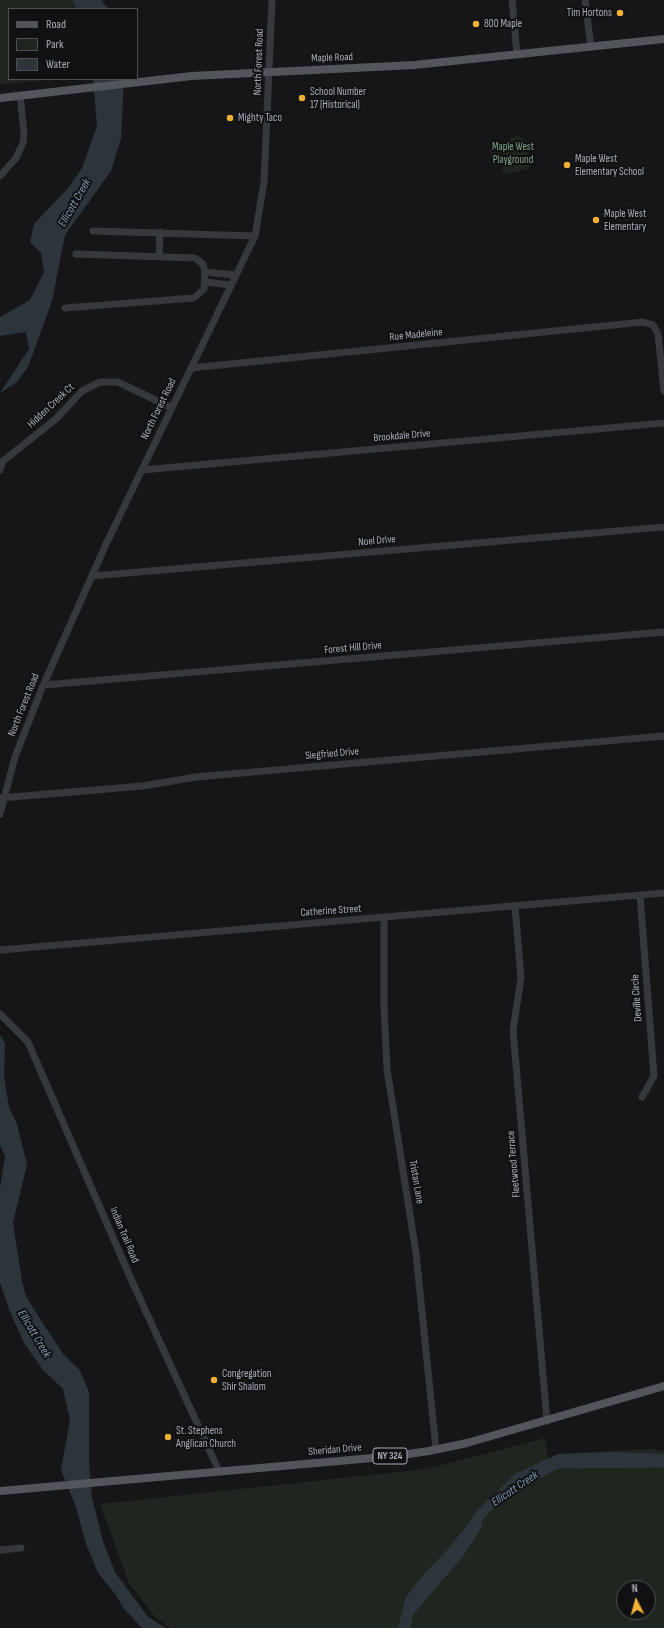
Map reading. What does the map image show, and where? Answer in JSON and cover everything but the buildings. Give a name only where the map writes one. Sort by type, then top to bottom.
[{"type":"main road","name":"Maple Road","points":[[0,98],[192,76],[414,66],[664,39]]},
{"type":"main road","name":"Sheridan Drive","points":[[0,1491],[395,1456],[467,1443],[664,1386]]},
{"type":"street","name":"North Forest Road","points":[[0,814],[2,799],[15,758],[44,685],[92,576],[255,236],[264,182],[272,0]]},
{"type":"street","points":[[512,0],[517,54]]},
{"type":"street","points":[[585,0],[591,47]]},
{"type":"street","points":[[0,176],[16,158],[23,143],[24,133],[20,96]]},
{"type":"street","points":[[93,231],[255,236]]},
{"type":"street","points":[[160,232],[160,257]]},
{"type":"street","points":[[65,308],[194,298],[204,289],[205,272],[203,264],[195,258],[76,254]]},
{"type":"street","points":[[205,272],[235,275]]},
{"type":"street","points":[[205,282],[231,284]]},
{"type":"street","name":"Rue Madeleine","points":[[191,368],[643,322],[653,325],[658,334],[664,391]]},
{"type":"street","name":"Hidden Creek Ct","points":[[0,470],[3,461],[56,418],[82,391],[100,382],[118,382],[172,408]]},
{"type":"street","name":"Brookdale Drive","points":[[142,470],[664,423]]},
{"type":"street","name":"Noel Drive","points":[[92,576],[664,527]]},
{"type":"street","name":"Forest Hill Drive","points":[[44,685],[664,632]]},
{"type":"street","name":"Siegfried Drive","points":[[2,799],[143,786],[196,777],[664,736]]},
{"type":"street","name":"Catherine Street","points":[[0,950],[664,893]]},
{"type":"street","name":"Deville Circle","points":[[640,895],[654,1076],[642,1097]]},
{"type":"street","name":"Fleetwood Terrace","points":[[516,906],[521,978],[513,1030],[547,1421]]},
{"type":"street","name":"Tristan Lane","points":[[384,918],[384,1006],[387,1069],[416,1253],[436,1449]]},
{"type":"street","name":"Indian Trail Road","points":[[0,1014],[28,1042],[131,1279],[219,1471]]},
{"type":"street","points":[[0,1550],[21,1548]]},
{"type":"green space","points":[[0,0],[72,0],[76,8],[8,8],[8,80],[47,80],[0,84]]},
{"type":"green space","name":"Maple West Playground","points":[[518,135],[528,143],[529,169],[504,174],[501,163],[494,166],[489,149],[495,142],[505,142]]},
{"type":"green space","points":[[545,1438],[549,1463],[574,1453],[653,1449],[664,1451],[664,1628],[170,1628],[155,1617],[129,1583],[100,1504],[426,1469]]},
{"type":"water","points":[[72,0],[102,0],[109,8],[76,8]]},
{"type":"water","points":[[93,80],[124,80],[121,138],[111,171],[65,235],[52,301],[28,367],[17,382],[0,393],[29,349],[26,332],[0,336],[0,317],[30,300],[44,272],[41,253],[30,242],[34,224],[68,188],[82,168],[97,126]]},
{"type":"water","points":[[0,1035],[5,1043],[4,1077],[9,1107],[17,1124],[27,1164],[13,1223],[22,1281],[26,1296],[64,1355],[79,1369],[89,1392],[89,1463],[92,1497],[103,1541],[115,1572],[148,1617],[166,1628],[142,1628],[124,1609],[116,1595],[98,1573],[86,1544],[76,1507],[61,1470],[70,1420],[63,1389],[43,1370],[24,1343],[10,1312],[0,1283],[0,1188],[5,1156],[0,1145]]},
{"type":"water","points":[[611,1452],[664,1454],[664,1464],[613,1460],[561,1460],[519,1483],[484,1518],[416,1600],[410,1628],[398,1628],[406,1597],[423,1575],[450,1547],[477,1511],[515,1474],[558,1454]]},
{"type":"waterway","name":"Ellicott Creek","points":[[502,1495],[556,1463],[664,1462]]},
{"type":"waterway","name":"Ellicott Creek","points":[[405,1628],[408,1612],[458,1554],[477,1524]]},
{"type":"place","name":"Tim Hortons","points":[[620,13]]},
{"type":"place","name":"800 Maple","points":[[476,24]]},
{"type":"place","name":"School Number 17 (Historical)","points":[[302,98]]},
{"type":"place","name":"Mighty Taco","points":[[230,118]]},
{"type":"place","name":"Maple West Elementary School","points":[[567,165]]},
{"type":"place","name":"Maple West Elementary","points":[[596,220]]},
{"type":"place","name":"Congregation Shir Shalom","points":[[214,1380]]},
{"type":"place","name":"St. Stephens Anglican Church","points":[[168,1437]]}]
